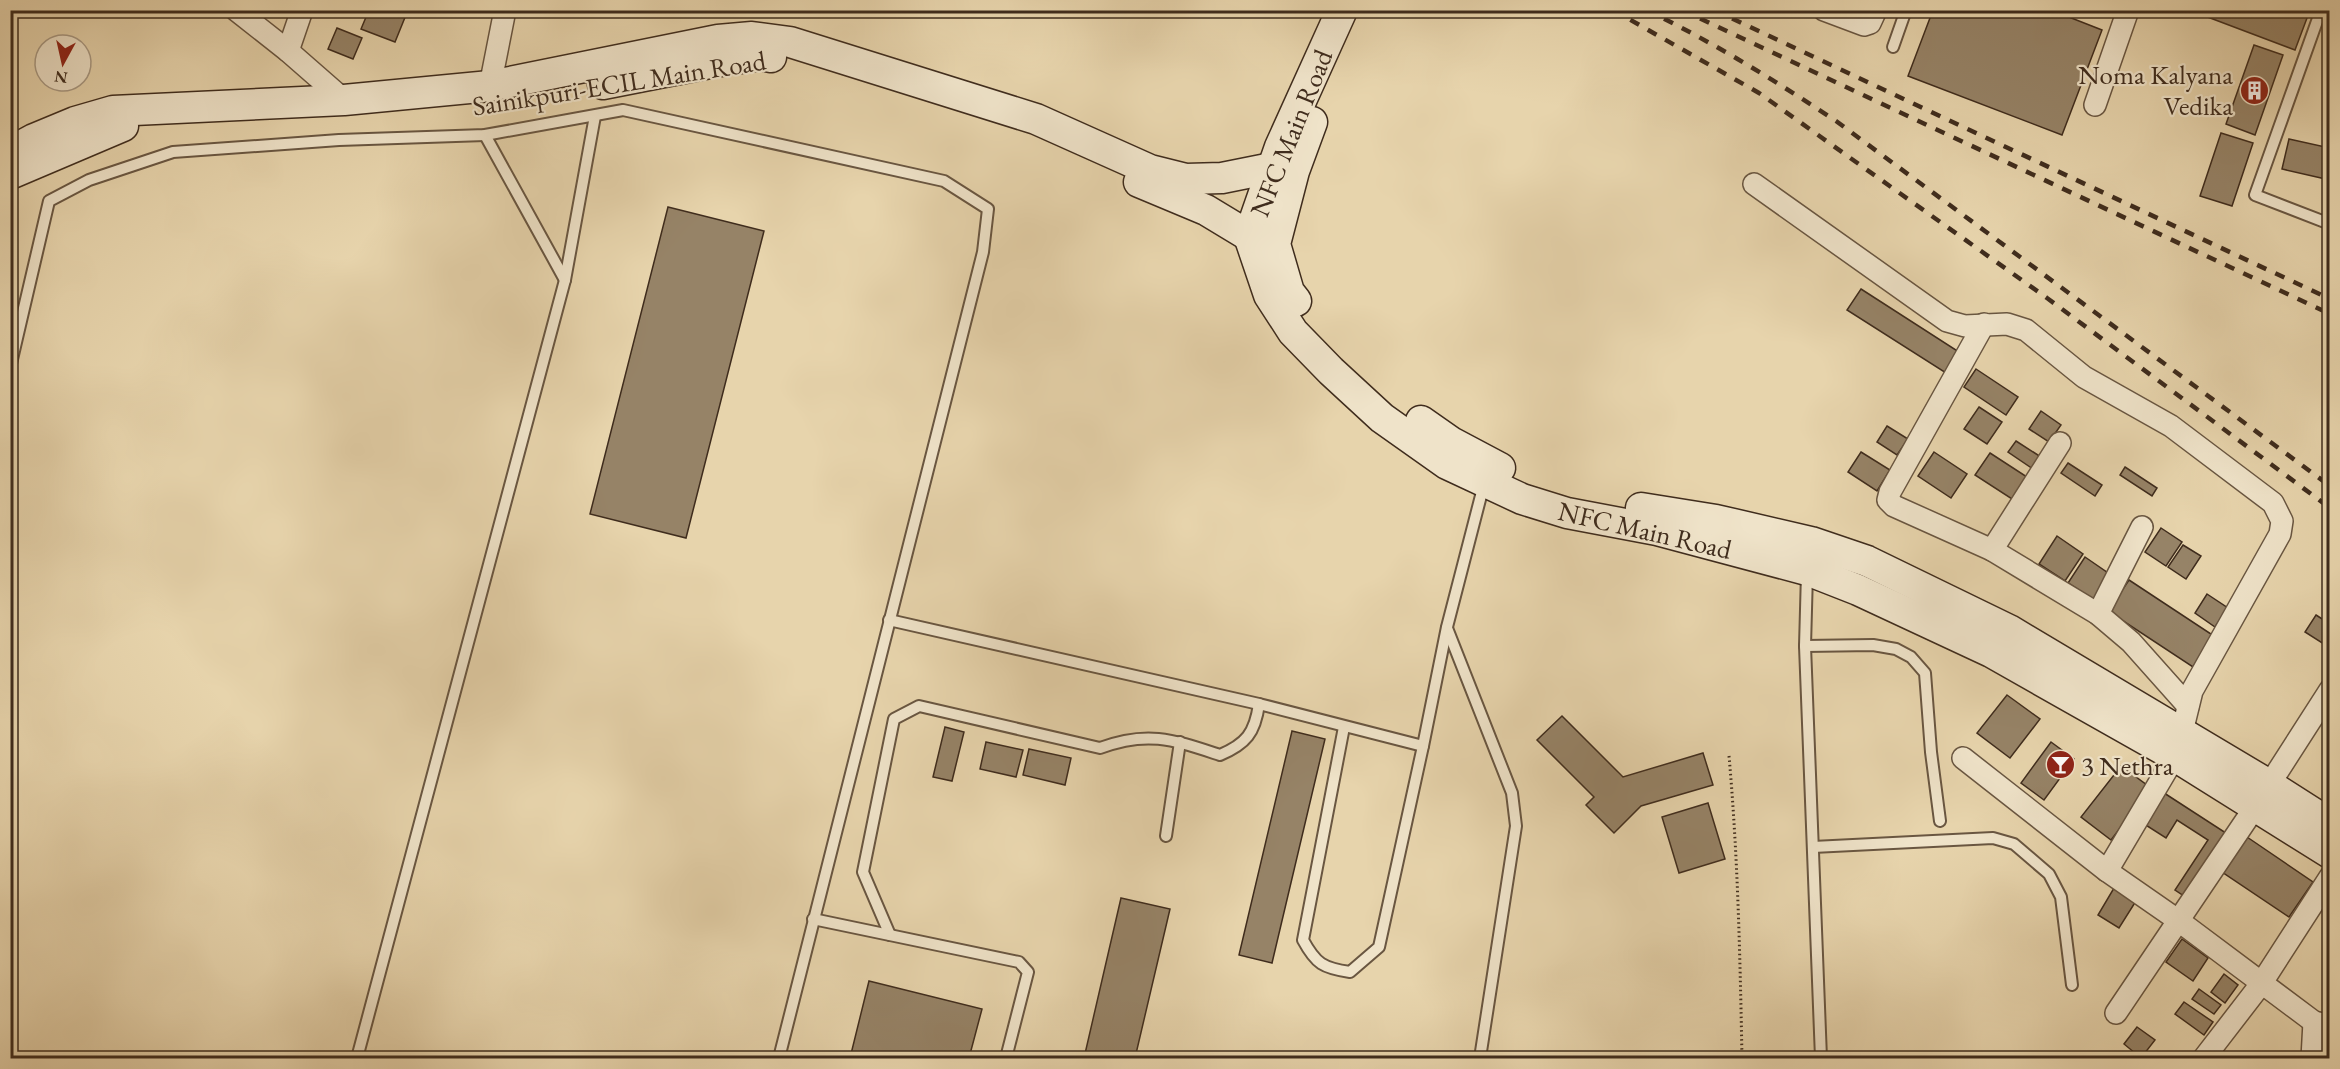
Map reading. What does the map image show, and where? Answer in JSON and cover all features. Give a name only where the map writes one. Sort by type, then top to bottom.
[{"type":"main road","name":"NFC Main Road","points":[[1342,10],[1283,170],[1262,240],[1269,296],[1301,340],[1382,418],[1448,464],[1522,499],[1567,513],[1657,530],[1808,570],[1858,590],[1991,652],[2182,732]]},
{"type":"main road","name":"NFC Main Road","points":[[1283,170],[1304,140],[1360,10]]},
{"type":"main road","name":"Sainikpuri-ECIL Main Road","points":[[10,152],[75,122],[113,111],[344,100],[490,86],[718,40],[752,37],[790,42],[1036,119],[1150,170],[1186,178],[1222,178],[1283,170]]},
{"type":"main road","name":"Sainikpuri-ECIL Main Road","points":[[10,174],[118,127],[151,121],[232,122],[488,107],[761,55],[807,62],[1028,137],[1206,210],[1262,240]]},
{"type":"main road","name":"NFC Main Road","points":[[1262,240],[1289,292],[1340,357],[1395,402],[1452,442],[1490,464],[1547,489],[1596,501],[1716,520],[1811,542],[1867,561],[2009,630],[2182,732],[2330,853]]},
{"type":"main road","name":"NFC Main Road","points":[[2262,796],[2330,824]]},
{"type":"street","points":[[236,10],[344,100]]},
{"type":"street","points":[[288,51],[302,10]]},
{"type":"street","points":[[490,86],[505,10]]},
{"type":"street","points":[[1824,10],[1864,25],[1870,23],[1875,10]]},
{"type":"street","points":[[2095,105],[2128,10]]},
{"type":"street","points":[[1754,184],[1947,321],[1965,326],[2007,324],[2026,330],[2084,376],[2171,426],[2273,503],[2282,521],[2280,534],[2192,690],[2182,732],[2107,872]]},
{"type":"street","points":[[1984,324],[1890,492],[1888,500],[1893,506],[1992,550],[2098,614],[2131,642],[2182,732]]},
{"type":"street","points":[[1992,550],[2060,443]]},
{"type":"street","points":[[2098,614],[2142,527]]},
{"type":"street","points":[[2116,1013],[2262,796],[2330,690]]},
{"type":"street","points":[[1963,758],[2107,872],[2179,921],[2261,984],[2322,1024],[2312,1059]]},
{"type":"street","points":[[2204,1059],[2261,984],[2330,877]]},
{"type":"lane","points":[[1893,47],[1906,10]]},
{"type":"lane","points":[[2321,10],[2255,195],[2330,224]]},
{"type":"lane","points":[[10,368],[49,201],[90,180],[173,152],[339,140],[485,135],[622,110],[944,181],[988,209],[983,252],[779,1059]]},
{"type":"lane","points":[[357,1059],[565,280],[595,116]]},
{"type":"lane","points":[[485,135],[565,280]]},
{"type":"lane","points":[[1344,727],[1303,940],[1314,960],[1331,969],[1350,972],[1379,947],[1424,746],[1447,627],[1464,553],[1484,482]]},
{"type":"lane","points":[[1808,570],[1806,646],[1821,1059]]},
{"type":"lane","points":[[889,620],[1259,704],[1424,746]]},
{"type":"lane","points":[[1447,627],[1512,793],[1516,826],[1480,1059]]},
{"type":"lane","points":[[1806,646],[1873,645],[1896,649],[1911,657],[1925,673],[1931,752],[1940,821]]},
{"type":"lane","points":[[890,935],[863,872],[894,719],[919,706],[1100,748],[1123,739],[1150,738],[1180,742],[1220,755],[1241,746],[1256,721],[1259,704]]},
{"type":"lane","points":[[1166,836],[1180,742]]},
{"type":"lane","points":[[1813,847],[1994,838],[2014,844],[2049,874],[2061,897],[2072,985]]},
{"type":"lane","points":[[813,919],[1019,962],[1028,972],[1006,1059]]},
{"type":"path","points":[[1729,756],[1738,902],[1742,1059]]},
{"type":"building","points":[[369,10],[408,10],[395,42],[361,29]]},
{"type":"building","points":[[1933,10],[2051,10],[2102,30],[2062,135],[1908,76]]},
{"type":"building","name":"Noma Kalyana Vedika","points":[[2189,10],[2310,10],[2295,50]]},
{"type":"building","points":[[337,28],[362,38],[353,59],[328,49]]},
{"type":"building","name":"Noma Kalyana Vedika","points":[[2254,45],[2283,55],[2255,135],[2226,124]]},
{"type":"building","name":"Noma Kalyana Vedika","points":[[2221,133],[2253,143],[2232,206],[2200,196]]},
{"type":"building","points":[[2289,139],[2330,148],[2330,180],[2282,169]]},
{"type":"building","points":[[668,207],[764,231],[686,538],[590,514]]},
{"type":"building","points":[[1861,289],[1959,352],[1946,373],[1847,310]]},
{"type":"building","points":[[1976,369],[2018,397],[2006,415],[1964,387]]},
{"type":"building","points":[[1979,407],[2002,422],[1987,444],[1964,429]]},
{"type":"building","points":[[2041,411],[2061,425],[2049,442],[2029,429]]},
{"type":"building","points":[[1887,426],[1908,439],[1897,455],[1877,442]]},
{"type":"building","points":[[2016,441],[2041,457],[2033,469],[2008,452]]},
{"type":"building","points":[[1861,452],[1890,470],[1877,491],[1848,472]]},
{"type":"building","points":[[1934,452],[1967,474],[1951,498],[1918,476]]},
{"type":"building","points":[[1990,453],[2027,477],[2012,499],[1975,475]]},
{"type":"building","points":[[2068,463],[2102,485],[2095,496],[2061,473]]},
{"type":"building","points":[[2125,467],[2157,488],[2152,496],[2120,475]]},
{"type":"building","points":[[2161,528],[2182,542],[2166,566],[2145,552]]},
{"type":"building","points":[[2057,536],[2083,554],[2065,581],[2039,564]]},
{"type":"building","points":[[2183,545],[2201,556],[2186,579],[2168,567]]},
{"type":"building","points":[[2085,557],[2111,575],[2094,600],[2068,583]]},
{"type":"building","points":[[2129,580],[2214,636],[2193,667],[2108,611]]},
{"type":"building","points":[[2207,594],[2228,608],[2215,627],[2195,613]]},
{"type":"building","points":[[2330,600],[2330,614],[2323,610]]},
{"type":"building","points":[[2316,615],[2330,624],[2330,648],[2305,632]]},
{"type":"building","points":[[2007,695],[2040,719],[2010,758],[1977,733]]},
{"type":"building","points":[[1562,716],[1623,777],[1703,753],[1713,785],[1641,806],[1614,833],[1586,805],[1594,797],[1537,740]]},
{"type":"building","points":[[945,727],[964,732],[952,781],[933,777]]},
{"type":"building","points":[[1292,731],[1325,739],[1272,963],[1239,955]]},
{"type":"building","points":[[986,742],[1023,750],[1016,777],[980,769]]},
{"type":"building","points":[[2051,742],[2074,759],[2044,800],[2021,783]]},
{"type":"building","points":[[1029,749],[1071,758],[1065,785],[1023,775]]},
{"type":"building","points":[[2121,766],[2151,788],[2111,840],[2081,817]]},
{"type":"building","points":[[2161,791],[2229,835],[2187,898],[2175,890],[2208,840],[2177,820],[2166,838],[2141,822]]},
{"type":"building","points":[[1708,803],[1725,859],[1679,873],[1662,817]]},
{"type":"building","points":[[2247,837],[2313,882],[2289,917],[2222,872]]},
{"type":"building","points":[[2114,888],[2136,901],[2119,928],[2098,915]]},
{"type":"building","points":[[1121,898],[1170,909],[1135,1058],[1084,1058]]},
{"type":"building","points":[[2182,939],[2208,958],[2193,981],[2166,962]]},
{"type":"building","points":[[2224,974],[2238,985],[2225,1003],[2211,992]]},
{"type":"building","points":[[869,981],[982,1009],[969,1058],[850,1058]]},
{"type":"building","points":[[2199,989],[2221,1005],[2214,1014],[2192,999]]},
{"type":"building","points":[[2184,1002],[2213,1022],[2204,1035],[2175,1014]]},
{"type":"building","points":[[2137,1027],[2155,1040],[2141,1058],[2124,1044]]},
{"type":"railway","points":[[1613,10],[1759,93],[2047,298],[2330,508]]},
{"type":"railway","points":[[1646,10],[1743,62],[1836,121],[2330,486]]},
{"type":"railway","points":[[1682,10],[2330,314]]},
{"type":"railway","points":[[1714,10],[2330,299]]},
{"type":"place","name":"Noma Kalyana Vedika","points":[[2254,90]]},
{"type":"place","name":"3 Nethra","points":[[2060,765]]}]
